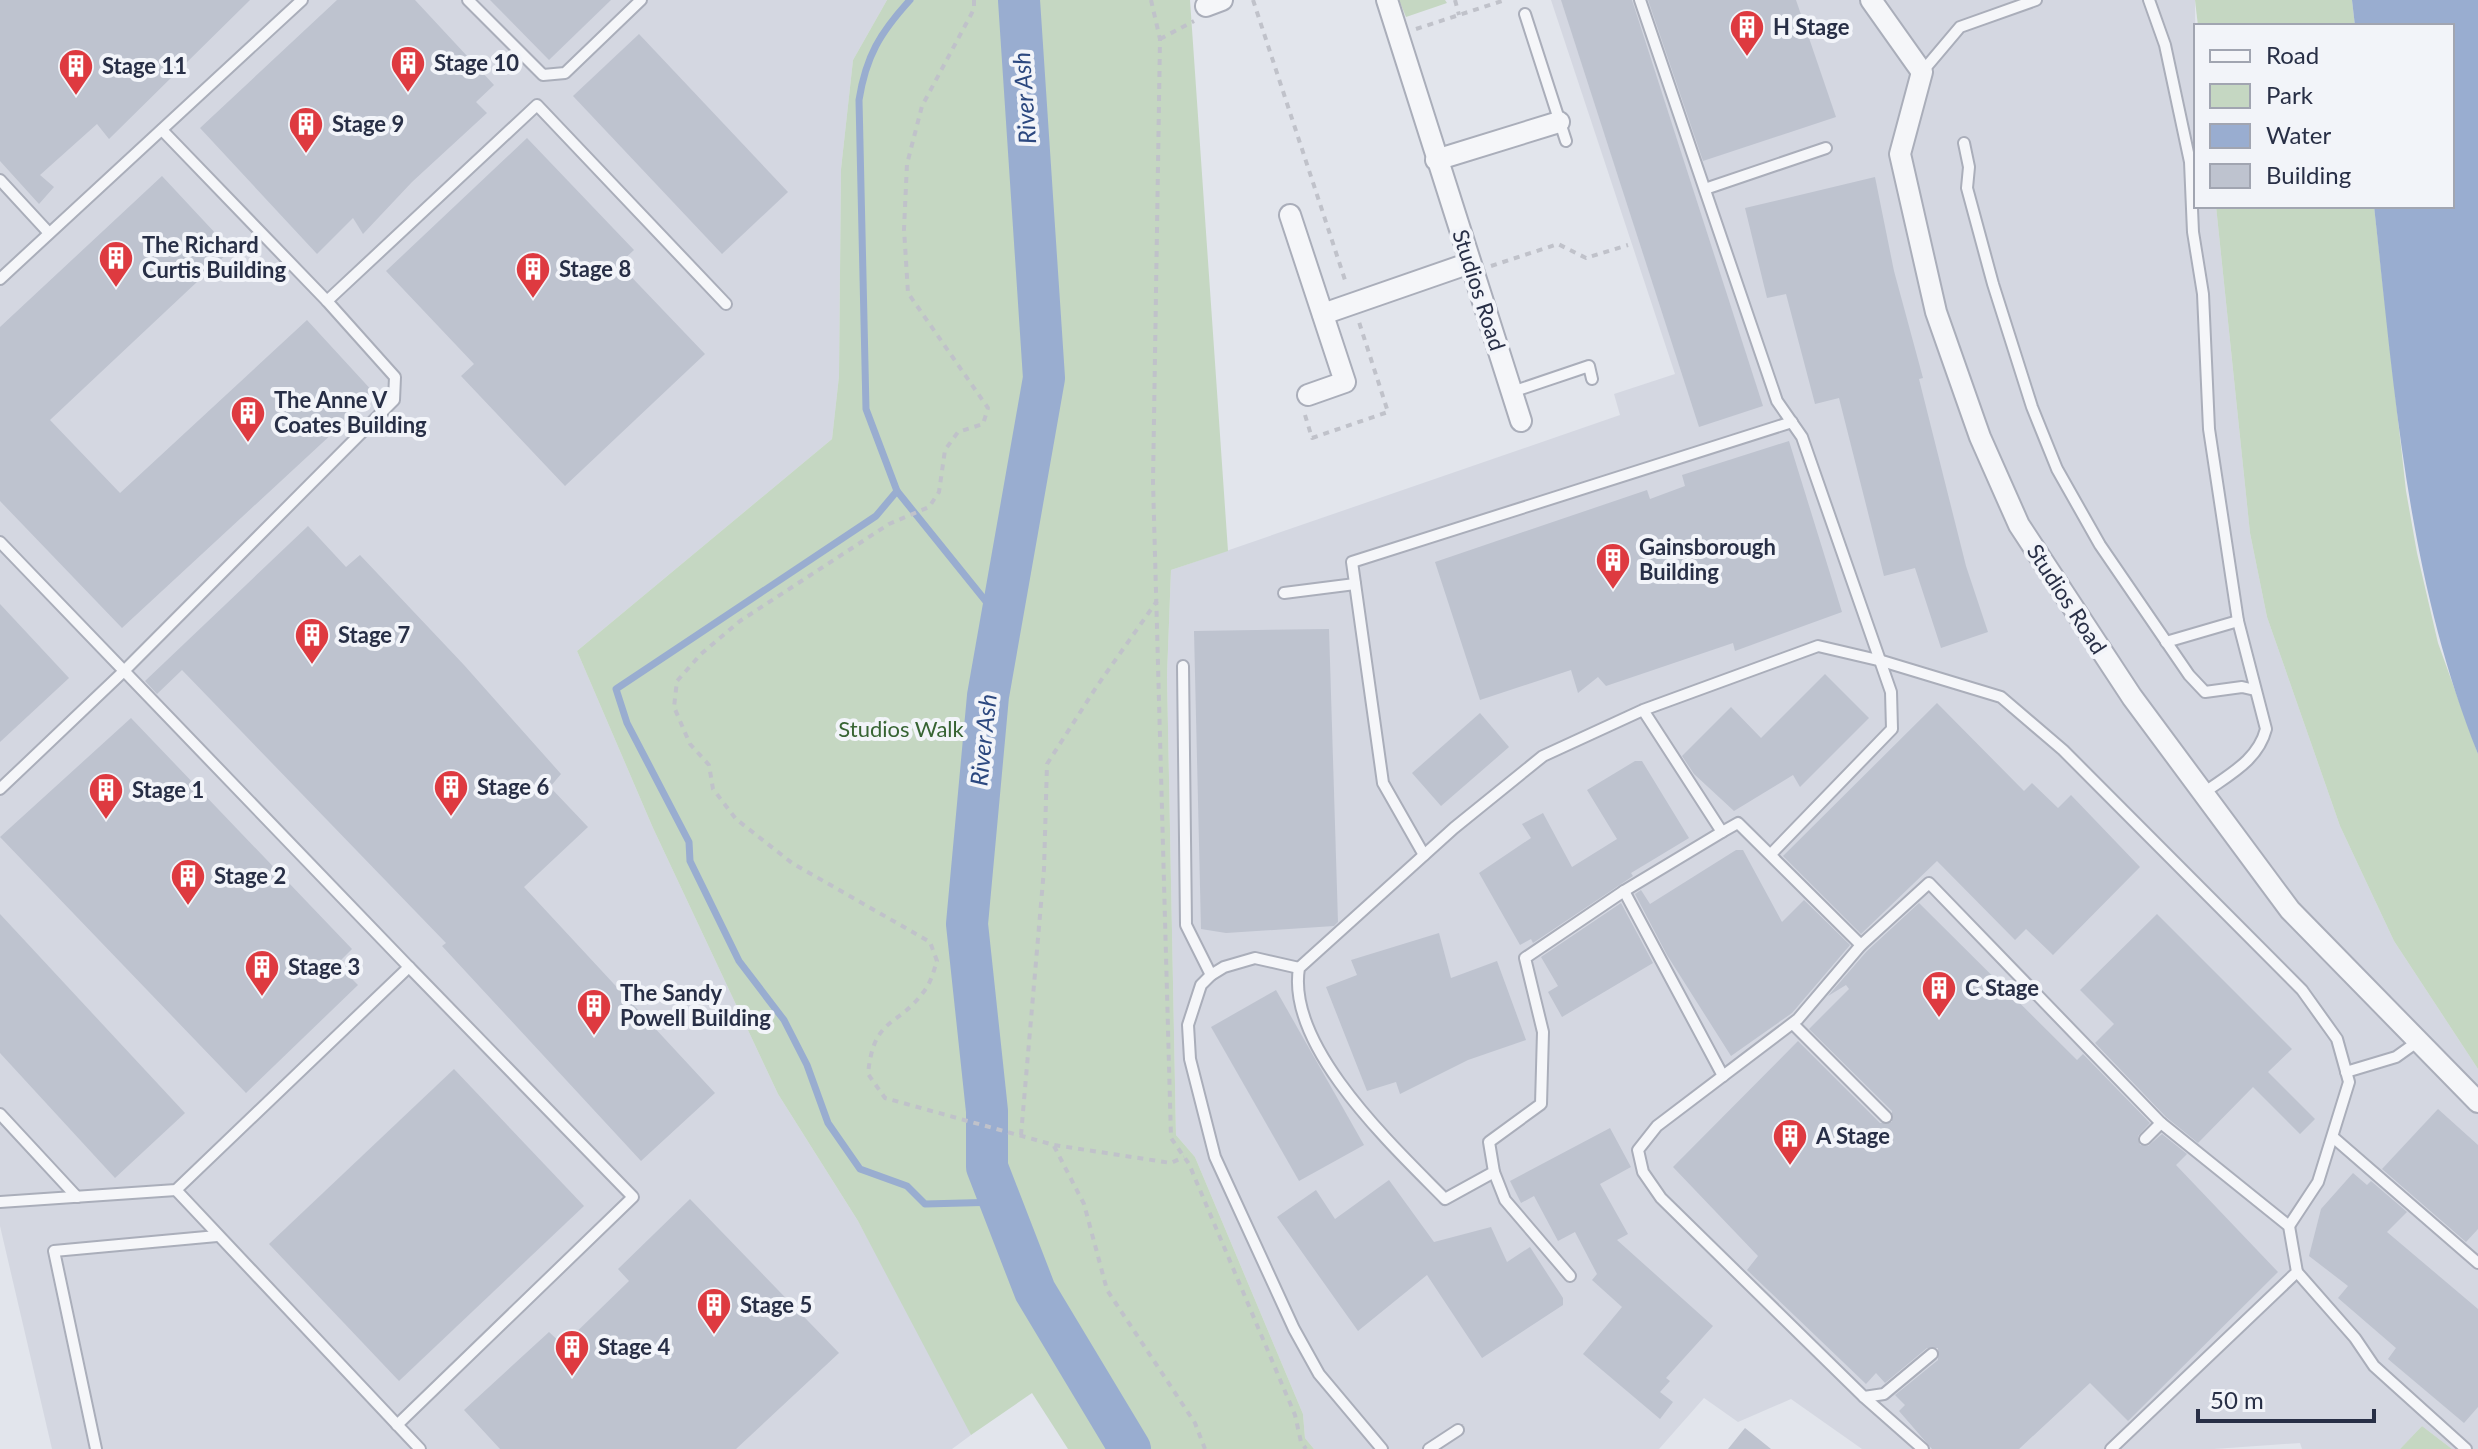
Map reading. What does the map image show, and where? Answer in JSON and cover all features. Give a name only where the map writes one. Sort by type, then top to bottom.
[{"type":"street","name":"Studios Road","points":[[1387,0],[1521,421]]},
{"type":"street","points":[[1871,0],[1922,72]]},
{"type":"street","name":"Studios Road","points":[[1922,72],[1900,154],[1936,312],[1980,437],[2019,525],[2132,697],[2290,910],[2478,1102]]},
{"type":"street","points":[[1436,160],[1562,131]]},
{"type":"street","points":[[1290,215],[1345,382],[1308,395]]},
{"type":"street","points":[[1323,314],[1471,268]]},
{"type":"lane","points":[[0,279],[302,0]]},
{"type":"lane","points":[[468,0],[543,75],[565,73],[641,0]]},
{"type":"lane","points":[[1640,0],[1777,401],[1802,437],[1891,692],[1892,729],[1771,854]]},
{"type":"lane","points":[[1922,72],[1960,27],[2036,0]]},
{"type":"lane","points":[[2149,0],[2161,29],[2190,162],[2193,232],[2203,294],[2209,429],[2238,621],[2266,729],[2262,745],[2250,759],[2205,792]]},
{"type":"lane","points":[[1525,14],[1562,131]]},
{"type":"lane","points":[[327,301],[537,105],[726,304]]},
{"type":"lane","points":[[0,789],[124,671],[394,400],[395,377],[327,301],[162,130]]},
{"type":"lane","points":[[1964,143],[1969,167],[1967,188],[2032,407],[2057,469],[2100,545],[2166,642],[2205,692],[2242,687],[2255,690]]},
{"type":"lane","points":[[1705,189],[1826,148]]},
{"type":"lane","points":[[0,180],[49,233]]},
{"type":"lane","points":[[1512,392],[1589,366],[1592,379]]},
{"type":"lane","points":[[1424,855],[1383,783],[1352,562],[1792,422]]},
{"type":"lane","points":[[0,542],[633,1197],[397,1425]]},
{"type":"lane","points":[[1284,593],[1355,584]]},
{"type":"lane","points":[[2166,642],[2238,621]]},
{"type":"lane","points":[[1494,1172],[1445,1199],[1382,1135],[1338,1080],[1303,1013],[1296,990],[1299,968],[1424,855],[1543,756],[1643,710],[1818,646],[1882,661],[2001,697],[2063,750],[2302,990],[2337,1039],[2349,1082],[2318,1182],[2289,1226]]},
{"type":"lane","points":[[1183,666],[1186,925],[1211,975]]},
{"type":"lane","points":[[1643,710],[1722,832]]},
{"type":"lane","points":[[1570,1276],[1505,1200],[1494,1172],[1489,1142],[1541,1104],[1543,1032],[1525,958],[1624,891],[1738,823],[1861,945]]},
{"type":"lane","points":[[1923,1449],[1864,1397],[1661,1198],[1643,1172],[1638,1150],[1657,1126],[1793,1024],[1861,945],[1929,883],[2161,1123],[2289,1226],[2297,1272],[2355,1338],[2374,1366],[2466,1449]]},
{"type":"lane","points":[[1624,891],[1723,1076]]},
{"type":"lane","points":[[1299,968],[1255,958],[1224,967],[1211,975],[1201,985],[1188,1025],[1190,1059],[1215,1157],[1265,1270],[1319,1374],[1382,1449]]},
{"type":"lane","points":[[0,1202],[176,1190],[409,967]]},
{"type":"lane","points":[[1793,1024],[1886,1117]]},
{"type":"lane","points":[[2346,1072],[2396,1057],[2417,1042]]},
{"type":"lane","points":[[0,1114],[77,1197]]},
{"type":"lane","points":[[2145,1139],[2161,1123]]},
{"type":"lane","points":[[2334,1138],[2478,1263]]},
{"type":"lane","points":[[176,1190],[420,1449]]},
{"type":"lane","points":[[96,1449],[54,1251],[217,1236]]},
{"type":"lane","points":[[2111,1449],[2297,1272]]},
{"type":"lane","points":[[1864,1397],[1884,1394],[1932,1354]]},
{"type":"lane","points":[[1429,1449],[1458,1430]]},
{"type":"path","points":[[974,0],[974,9],[922,106],[907,164],[904,229],[908,293],[988,408],[983,424],[958,432],[945,450],[939,492],[929,507],[899,519],[740,621],[701,654],[677,681],[674,707],[690,744],[709,765],[713,789],[736,819],[792,863],[930,942],[937,961],[927,989],[880,1029],[871,1050],[868,1074],[885,1098],[1054,1145],[1171,1163],[1184,1157]]},
{"type":"path","points":[[1455,0],[1459,15]]},
{"type":"path","points":[[1396,36],[1505,0]]},
{"type":"path","points":[[1160,39],[1193,22],[1214,3]]},
{"type":"path","points":[[1471,268],[1558,244],[1586,258],[1628,245]]},
{"type":"path","points":[[1021,1135],[1044,869],[1047,764],[1157,601]]},
{"type":"path","points":[[1054,1145],[1084,1204],[1090,1236],[1107,1290],[1195,1423],[1205,1449]]},
{"type":"shaded area","points":[[0,0],[887,0],[853,60],[841,169],[839,376],[832,439],[577,651],[653,828],[778,1094],[858,1221],[955,1398],[971,1435],[952,1449],[52,1449],[0,1226]]},
{"type":"shaded area","points":[[1551,0],[2195,0],[2194,208],[2216,208],[2250,533],[2267,617],[2340,826],[2394,941],[2478,1069],[2478,1449],[2452,1449],[2422,1426],[2400,1449],[2302,1449],[2300,1443],[2214,1449],[1862,1449],[1791,1399],[1738,1422],[1704,1398],[1659,1449],[1314,1449],[1305,1438],[1303,1414],[1195,1157],[1176,1135],[1167,676],[1171,570],[1620,415],[1614,394],[1675,374]]},
{"type":"green space","name":"Studios Walk","points":[[887,0],[1190,0],[1228,551],[1171,570],[1167,676],[1176,1135],[1195,1157],[1303,1414],[1305,1438],[1314,1449],[1068,1449],[1032,1393],[971,1435],[858,1221],[778,1094],[653,828],[577,651],[832,439],[839,376],[841,169],[853,60]]},
{"type":"green space","points":[[1399,0],[1445,0],[1447,3],[1406,17]]},
{"type":"green space","points":[[2195,0],[2352,0],[2355,24],[2198,24]]},
{"type":"green space","points":[[2216,208],[2374,208],[2406,491],[2417,553],[2438,643],[2478,754],[2478,1069],[2394,941],[2340,826],[2267,617],[2250,533]]},
{"type":"green space","points":[[2422,1426],[2452,1449],[2400,1449]]},
{"type":"water","points":[[2352,0],[2478,0],[2478,754],[2454,687],[2419,552],[2397,416],[2374,208],[2454,208],[2454,24],[2355,24]]},
{"type":"building","name":"Stage 11","points":[[0,0],[250,0],[109,139],[97,124],[40,175],[54,187],[39,204],[0,161]]},
{"type":"building","points":[[337,0],[415,0],[494,85],[476,102],[487,113],[412,182],[363,234],[353,218],[317,254],[200,128]]},
{"type":"building","points":[[490,0],[611,0],[549,60]]},
{"type":"building","points":[[1561,0],[1632,0],[1763,406],[1699,427]]},
{"type":"building","name":"H Stage","points":[[1648,0],[1796,0],[1836,117],[1703,161]]},
{"type":"building","points":[[639,34],[788,192],[722,254],[573,96]]},
{"type":"building","name":"Stage 8","points":[[527,138],[634,250],[619,264],[705,354],[565,486],[461,376],[474,364],[386,271]]},
{"type":"building","points":[[162,176],[231,250],[50,420],[120,493],[307,320],[375,394],[122,628],[0,501],[0,327]]},
{"type":"building","points":[[1875,177],[1894,271],[1923,378],[1919,379],[1966,566],[1988,632],[1941,648],[1915,568],[1884,576],[1839,398],[1815,404],[1786,294],[1767,298],[1745,208]]},
{"type":"building","points":[[1789,441],[1842,612],[1735,651],[1733,643],[1606,686],[1598,677],[1578,693],[1571,670],[1480,700],[1435,562],[1647,490],[1650,499],[1685,486],[1682,475]]},
{"type":"building","points":[[308,526],[346,567],[360,555],[561,774],[550,787],[588,827],[524,887],[715,1093],[641,1161],[442,946],[446,943],[182,670],[157,694],[145,681]]},
{"type":"building","points":[[0,604],[69,678],[0,742]]},
{"type":"building","points":[[1329,629],[1338,922],[1334,926],[1226,933],[1201,929],[1194,631]]},
{"type":"building","points":[[1825,674],[1869,718],[1800,787],[1793,775],[1734,811],[1694,774],[1682,756],[1731,707],[1761,738]]},
{"type":"building","points":[[1937,703],[2024,791],[2032,783],[2058,808],[2071,795],[2140,867],[2053,955],[2026,929],[2015,940],[1937,861],[1861,934],[1783,856]]},
{"type":"building","points":[[1480,713],[1509,747],[1441,806],[1412,773]]},
{"type":"building","points":[[131,718],[352,949],[337,964],[358,985],[246,1093],[0,837]]},
{"type":"building","points":[[1635,761],[1642,761],[1689,838],[1631,873],[1633,876],[1533,943],[1531,939],[1520,945],[1479,873],[1531,838],[1522,824],[1543,813],[1572,867],[1617,839],[1587,790]]},
{"type":"building","points":[[1736,850],[1743,850],[1782,922],[1804,900],[1850,945],[1792,1013],[1731,1056],[1667,955],[1635,894],[1641,890],[1650,904]]},
{"type":"building","points":[[1621,903],[1653,963],[1562,1017],[1548,992],[1558,986],[1541,957]]},
{"type":"building","points":[[1919,903],[2077,1060],[2083,1054],[2150,1123],[2138,1136],[2140,1145],[2148,1146],[2162,1134],[2187,1154],[2176,1165],[2278,1272],[2128,1421],[2090,1383],[2019,1449],[1932,1449],[1899,1411],[1905,1405],[1895,1395],[1938,1360],[1938,1348],[1927,1348],[1885,1383],[1876,1373],[1866,1384],[1747,1270],[1758,1256],[1673,1167],[1798,1041],[1880,1123],[1892,1122],[1892,1111],[1809,1029],[1849,989],[1846,985],[1828,996],[1867,951]]},
{"type":"building","points":[[0,914],[185,1113],[115,1178],[0,1053]]},
{"type":"building","points":[[2157,914],[2292,1049],[2268,1072],[2315,1119],[2300,1134],[2253,1087],[2198,1143],[2166,1117],[2095,1043],[2114,1024],[2080,990]]},
{"type":"building","points":[[1439,933],[1451,978],[1497,961],[1526,1040],[1468,1060],[1400,1094],[1396,1082],[1367,1091],[1326,987],[1357,975],[1351,960]]},
{"type":"building","points":[[1276,990],[1364,1145],[1299,1181],[1211,1027]]},
{"type":"building","points":[[454,1069],[584,1206],[399,1381],[269,1244]]},
{"type":"building","points":[[2438,1109],[2478,1145],[2478,1229],[2466,1242],[2382,1169]]},
{"type":"building","points":[[1610,1128],[1631,1167],[1600,1184],[1628,1234],[1617,1240],[1713,1326],[1666,1378],[1670,1381],[1660,1392],[1673,1402],[1660,1419],[1583,1354],[1622,1307],[1592,1280],[1597,1274],[1575,1232],[1558,1241],[1534,1196],[1521,1203],[1510,1181]]},
{"type":"building","points":[[2353,1173],[2367,1185],[2371,1181],[2407,1212],[2387,1232],[2478,1309],[2478,1407],[2464,1423],[2388,1359],[2396,1348],[2338,1298],[2348,1286],[2309,1256],[2321,1209]]},
{"type":"building","points":[[1389,1180],[1434,1242],[1491,1227],[1507,1262],[1530,1247],[1563,1298],[1563,1305],[1482,1358],[1427,1275],[1358,1331],[1277,1217],[1316,1190],[1335,1219]]},
{"type":"building","name":"Stage 5","points":[[690,1199],[839,1353],[736,1449],[500,1449],[464,1410],[549,1332],[563,1345],[629,1281],[618,1269]]},
{"type":"building","points":[[1745,1428],[1771,1449],[1728,1449]]},
{"type":"waterway","points":[[910,0],[890,23],[876,46],[859,100],[866,409],[897,491],[1001,620]]},
{"type":"waterway","name":"River Ash","points":[[1019,0],[1044,378],[988,696],[967,924],[987,1111],[987,1167],[1035,1291],[1130,1449]]},
{"type":"waterway","points":[[897,491],[876,516],[616,689],[627,723],[689,842],[690,861],[739,961],[784,1020],[807,1065],[828,1123],[860,1169],[907,1186],[925,1204],[1001,1202]]},
{"type":"place","name":"H Stage","points":[[1747,58]]},
{"type":"place","name":"Stage 10","points":[[408,94]]},
{"type":"place","name":"Stage 11","points":[[76,97]]},
{"type":"place","name":"Stage 9","points":[[306,155]]},
{"type":"place","name":"The Richard Curtis Building","points":[[116,289]]},
{"type":"place","name":"Stage 8","points":[[533,300]]},
{"type":"place","name":"The Anne V Coates Building","points":[[248,444]]},
{"type":"place","name":"Gainsborough Building","points":[[1613,591]]},
{"type":"place","name":"Stage 7","points":[[312,666]]},
{"type":"place","name":"Stage 6","points":[[451,818]]},
{"type":"place","name":"Stage 1","points":[[106,821]]},
{"type":"place","name":"Stage 2","points":[[188,907]]},
{"type":"place","name":"Stage 3","points":[[262,998]]},
{"type":"place","name":"C Stage","points":[[1939,1019]]},
{"type":"place","name":"The Sandy Powell Building","points":[[594,1037]]},
{"type":"place","name":"A Stage","points":[[1790,1167]]},
{"type":"place","name":"Stage 5","points":[[714,1336]]},
{"type":"place","name":"Stage 4","points":[[572,1378]]}]
